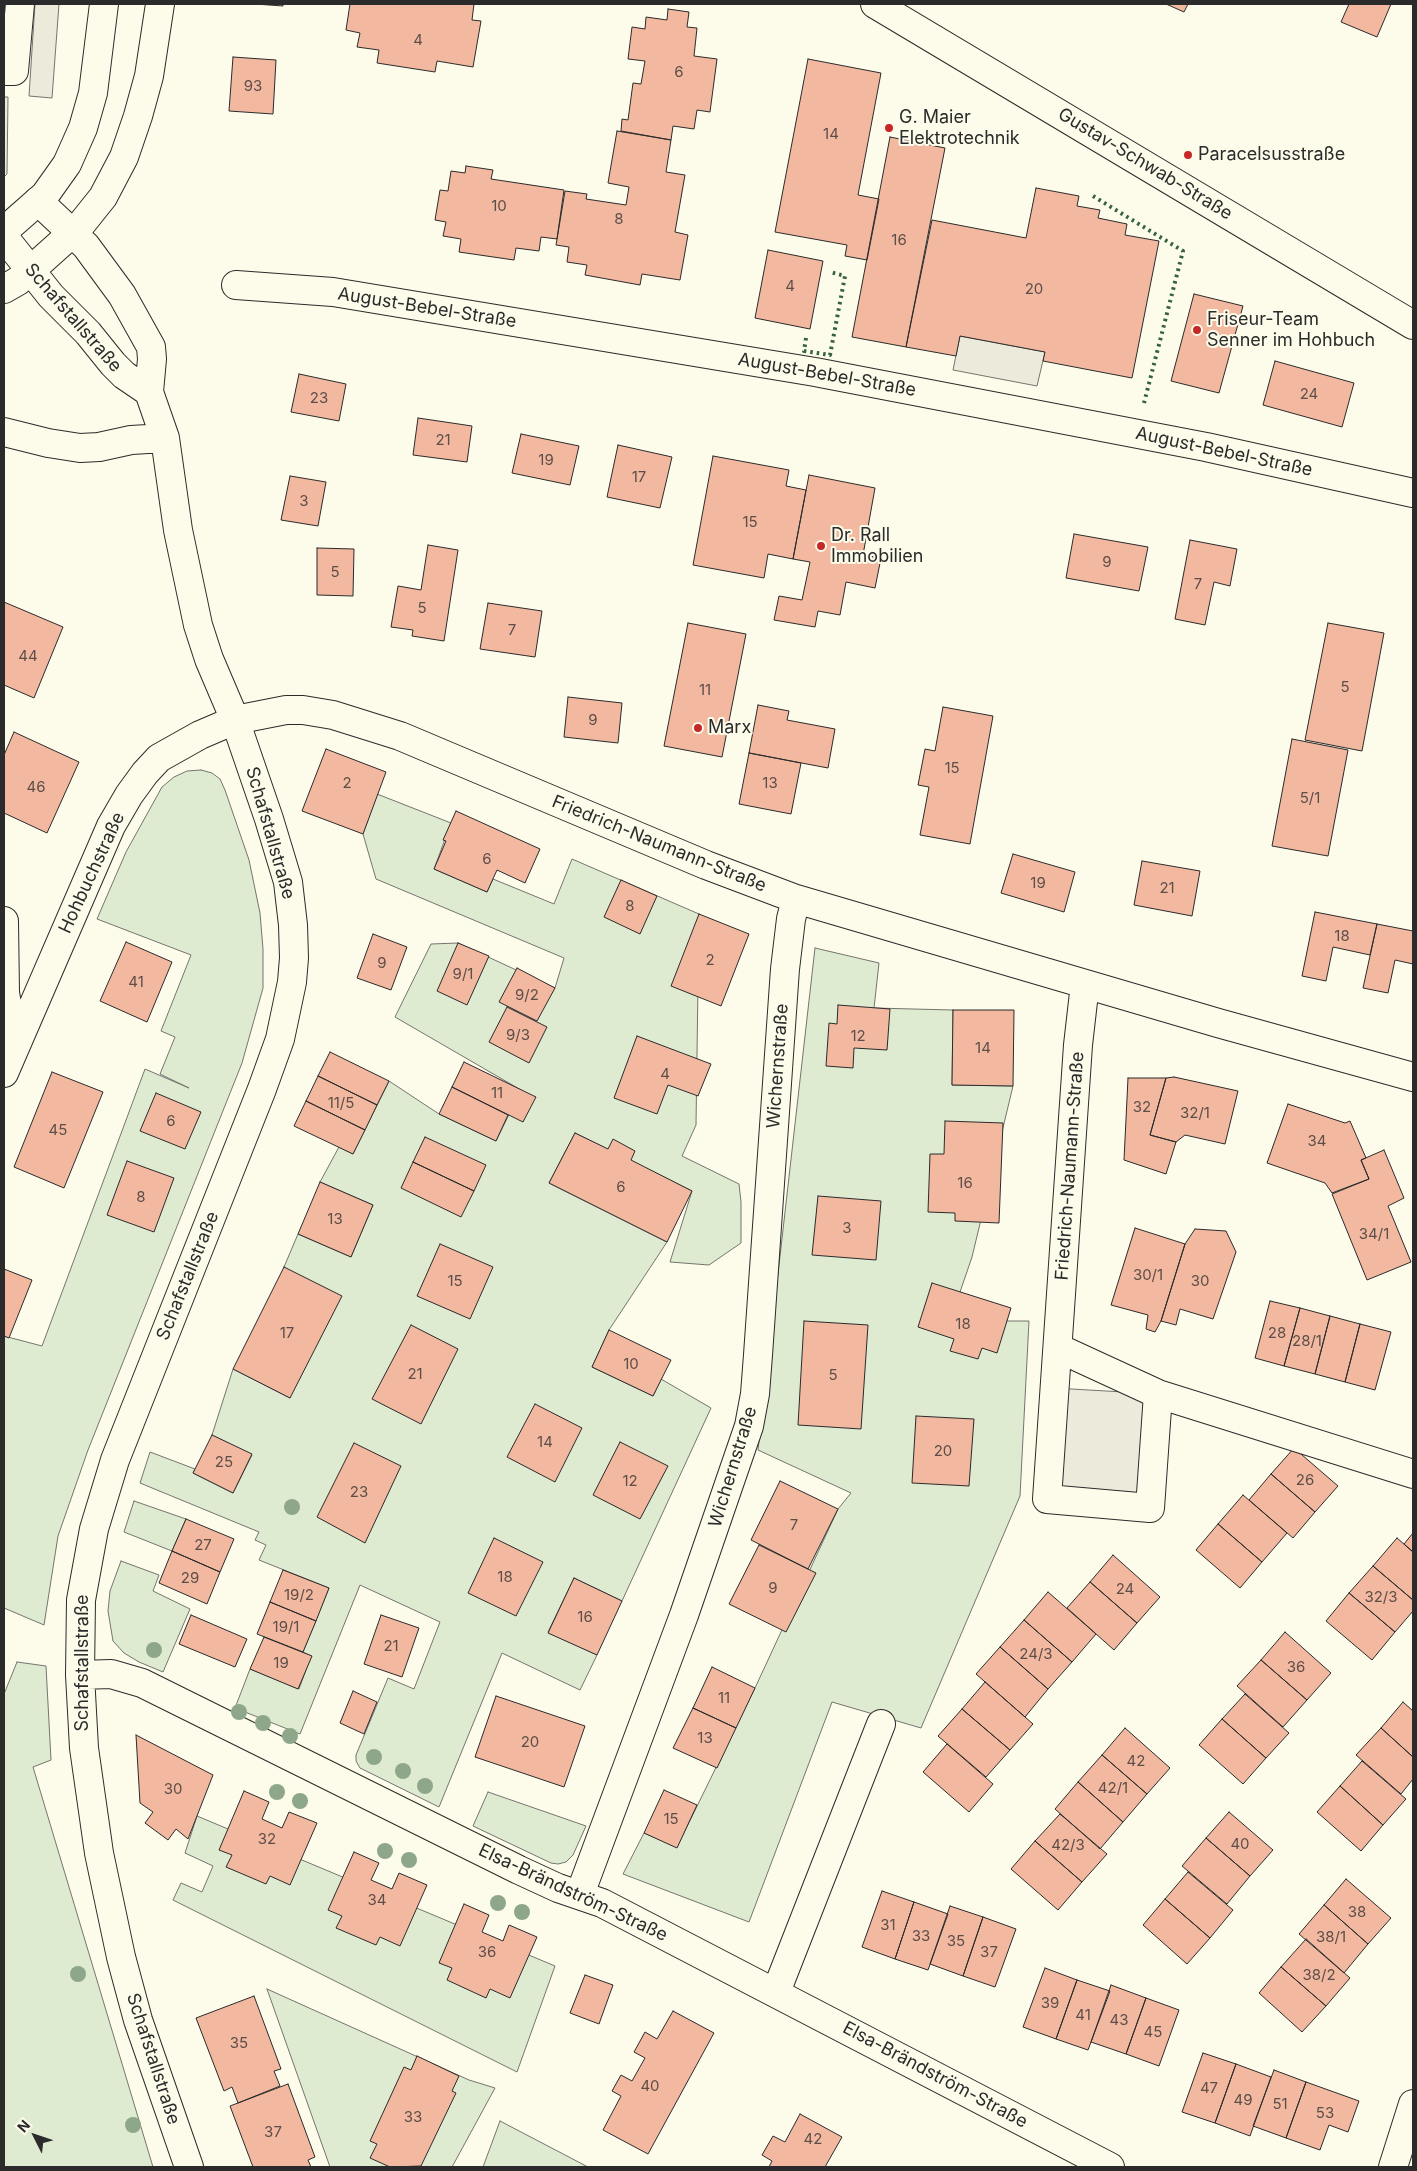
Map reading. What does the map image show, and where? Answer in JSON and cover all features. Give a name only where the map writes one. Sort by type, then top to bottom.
[{"type":"main road","points":[[4,71],[14,71],[20,4]]},
{"type":"main road","points":[[4,231],[45,195],[67,164],[83,128],[93,93],[104,4]]},
{"type":"main road","points":[[4,289],[18,281],[73,233],[103,197],[124,157],[138,116],[149,76],[160,4]]},
{"type":"main road","name":"Gustav-Schwab-Straße","points":[[875,4],[1204,198],[1413,325]]},
{"type":"main road","name":"Schafstallstraße","points":[[38,202],[86,246],[122,294],[151,347],[152,359],[149,392],[165,438],[178,530],[194,608],[208,659],[222,685],[235,720],[284,868],[291,900],[294,958],[287,1010],[280,1039],[262,1089],[128,1426],[104,1493],[83,1582],[79,1628],[84,1748],[99,1853],[121,1957],[138,2020],[189,2167]]},
{"type":"main road","name":"Schafstallstraße","points":[[4,236],[52,296],[88,333],[124,375],[149,392]]},
{"type":"main road","name":"August-Bebel-Straße","points":[[236,285],[333,292],[815,372],[1206,447],[1413,493]]},
{"type":"main road","points":[[4,432],[48,443],[80,448],[113,445],[131,440],[165,438]]},
{"type":"main road","name":"Friedrich-Naumann-Straße","points":[[235,720],[286,710],[303,710],[333,715],[365,724],[498,776],[706,865],[796,899],[1085,984],[1413,1077]]},
{"type":"main road","name":"Hohbuchstraße","points":[[4,1073],[111,826],[129,794],[159,758],[185,741],[235,720]]},
{"type":"main road","name":"Wichernstraße","points":[[580,1894],[684,1615],[749,1426],[755,1394],[785,969],[791,918],[796,899]]},
{"type":"main road","points":[[4,921],[5,993],[9,1016],[18,1041]]},
{"type":"main road","name":"Friedrich-Naumann-Straße","points":[[1085,984],[1078,1045],[1047,1499],[1150,1508],[1158,1394]]},
{"type":"main road","points":[[1058,1348],[1158,1394],[1412,1474]]},
{"type":"main road","name":"Elsa-Brändström-Straße","points":[[80,1675],[111,1674],[142,1683],[519,1870],[558,1888],[580,1894],[610,1907],[1110,2167]]},
{"type":"main road","points":[[776,1992],[881,1724]]},
{"type":"main road","points":[[1393,2167],[1413,2104]]},
{"type":"green space","points":[[201,770],[212,773],[220,779],[249,860],[260,913],[263,949],[263,988],[242,1063],[88,1450],[58,1536],[44,1625],[4,1608],[4,1336],[42,1346],[145,1069],[189,1088],[160,1074],[175,1037],[161,1031],[191,955],[97,919],[126,852],[162,787],[174,777],[187,771]]},
{"type":"green space","points":[[377,794],[451,823],[434,869],[487,892],[493,879],[554,904],[572,859],[699,914],[696,1125],[682,1156],[739,1184],[741,1202],[741,1243],[709,1265],[670,1262],[692,1191],[575,1133],[549,1183],[667,1242],[609,1330],[592,1367],[653,1396],[661,1379],[711,1408],[622,1601],[574,1578],[548,1632],[597,1655],[580,1690],[502,1653],[439,1807],[360,1768],[356,1761],[356,1755],[388,1678],[414,1689],[440,1622],[360,1585],[300,1734],[235,1708],[250,1669],[299,1689],[311,1656],[303,1652],[329,1588],[259,1560],[266,1545],[255,1540],[259,1532],[140,1483],[150,1452],[195,1469],[193,1473],[233,1493],[252,1455],[212,1435],[233,1369],[290,1398],[284,1267],[298,1234],[351,1257],[373,1205],[320,1182],[339,1147],[353,1154],[389,1081],[439,1114],[496,1141],[521,1090],[395,1017],[431,944],[458,943],[555,988],[564,958],[376,879],[363,834]]},
{"type":"green space","points":[[815,948],[879,963],[874,1008],[953,1010],[952,1085],[1013,1086],[972,1257],[960,1292],[1007,1321],[1029,1321],[1020,1496],[921,1728],[832,1702],[749,1922],[623,1874],[644,1833],[677,1847],[755,1688],[838,1509],[851,1493],[758,1450]]},
{"type":"green space","points":[[134,1501],[186,1519],[172,1551],[124,1532]]},
{"type":"green space","points":[[121,1561],[159,1575],[153,1591],[190,1609],[163,1672],[139,1662],[124,1653],[113,1641],[108,1611],[110,1591]]},
{"type":"green space","points":[[17,1662],[46,1666],[51,1760],[33,1767],[153,2167],[4,2167],[4,1694]]},
{"type":"green space","points":[[488,1792],[586,1826],[573,1855],[566,1862],[551,1863],[473,1826]]},
{"type":"green space","points":[[197,1816],[555,1966],[517,2072],[173,1900],[181,1883],[202,1892],[213,1866],[185,1853]]},
{"type":"green space","points":[[267,1989],[469,2080],[495,2088],[452,2167],[330,2167]]},
{"type":"green space","points":[[500,2121],[588,2167],[483,2167]]},
{"type":"shaded area","points":[[35,4],[59,4],[52,98],[29,96]]},
{"type":"shaded area","points":[[4,97],[8,97],[7,174],[4,177]]},
{"type":"shaded area","points":[[960,336],[1045,352],[1037,386],[953,370]]},
{"type":"shaded area","points":[[1054,1388],[1158,1394],[1150,1508],[1047,1499]]},
{"type":"building","points":[[255,4],[283,4],[283,6]]},
{"type":"building","points":[[350,4],[474,4],[472,20],[481,21],[473,67],[437,61],[435,72],[377,63],[379,50],[357,47],[360,33],[346,30]]},
{"type":"building","points":[[1166,4],[1188,4],[1184,12]]},
{"type":"building","points":[[1349,4],[1391,4],[1377,37],[1341,22]]},
{"type":"building","points":[[668,9],[689,12],[687,27],[697,28],[694,56],[717,59],[710,112],[697,110],[694,129],[673,126],[671,140],[621,131],[622,119],[628,120],[633,83],[641,84],[645,61],[628,59],[632,27],[645,29],[646,17],[667,20]]},
{"type":"building","points":[[233,57],[276,60],[273,114],[229,111]]},
{"type":"building","points":[[808,59],[881,73],[858,195],[879,199],[867,260],[845,256],[847,245],[775,232]]},
{"type":"building","points":[[617,131],[671,140],[666,172],[685,175],[675,232],[688,235],[680,280],[642,274],[640,285],[585,275],[587,265],[567,262],[569,247],[556,245],[565,191],[587,194],[586,199],[626,205],[629,187],[608,183]]},
{"type":"building","points":[[890,137],[945,148],[906,347],[852,337]]},
{"type":"building","points":[[466,166],[493,170],[491,179],[564,190],[557,239],[541,237],[539,251],[516,248],[514,260],[459,252],[461,239],[443,236],[446,222],[435,220],[440,190],[448,191],[451,171],[465,173]]},
{"type":"building","points":[[1036,188],[1079,196],[1077,206],[1100,210],[1098,218],[1127,224],[1125,235],[1159,241],[1132,378],[1043,361],[1045,352],[960,336],[956,356],[906,347],[932,220],[1026,238]]},
{"type":"building","points":[[768,250],[823,261],[810,329],[755,318]]},
{"type":"building","points":[[1194,294],[1243,306],[1219,393],[1171,381]]},
{"type":"building","points":[[1275,361],[1354,383],[1342,427],[1263,405]]},
{"type":"building","points":[[299,374],[346,384],[339,421],[291,412]]},
{"type":"building","points":[[418,418],[472,426],[467,462],[413,455]]},
{"type":"building","points":[[521,434],[579,446],[570,485],[512,473]]},
{"type":"building","points":[[618,445],[672,457],[660,508],[607,497]]},
{"type":"building","points":[[713,456],[789,470],[786,486],[806,490],[793,559],[768,554],[764,578],[693,565]]},
{"type":"building","points":[[809,475],[875,488],[863,555],[881,558],[875,588],[846,582],[840,615],[818,611],[815,627],[774,620],[779,596],[802,600],[810,562],[793,559]]},
{"type":"building","points":[[290,476],[326,482],[318,526],[281,520]]},
{"type":"building","points":[[1074,534],[1148,547],[1139,591],[1066,578]]},
{"type":"building","points":[[1190,540],[1237,549],[1230,586],[1214,582],[1205,625],[1175,619]]},
{"type":"building","points":[[428,545],[458,550],[444,641],[412,636],[413,630],[391,627],[398,586],[421,590]]},
{"type":"building","points":[[317,548],[354,549],[353,596],[317,595]]},
{"type":"building","points":[[4,602],[63,627],[34,698],[4,685]]},
{"type":"building","points":[[488,603],[542,611],[535,657],[480,649]]},
{"type":"building","points":[[688,623],[746,634],[722,757],[664,746]]},
{"type":"building","points":[[1328,623],[1384,633],[1362,751],[1305,740]]},
{"type":"building","points":[[568,697],[622,703],[618,743],[564,737]]},
{"type":"building","points":[[758,705],[789,711],[787,720],[835,729],[828,768],[749,753]]},
{"type":"building","points":[[943,707],[993,716],[970,844],[920,835],[929,787],[918,785],[925,749],[935,751]]},
{"type":"building","points":[[14,732],[79,762],[47,833],[4,813],[4,755]]},
{"type":"building","points":[[1292,739],[1348,750],[1328,856],[1272,846]]},
{"type":"building","points":[[326,749],[386,772],[363,834],[302,811]]},
{"type":"building","points":[[749,753],[801,763],[791,814],[739,804]]},
{"type":"building","points":[[456,811],[540,849],[525,883],[497,870],[487,892],[434,869],[446,841],[443,840]]},
{"type":"building","points":[[1013,854],[1075,872],[1064,912],[1001,893]]},
{"type":"building","points":[[1142,861],[1200,871],[1192,916],[1134,905]]},
{"type":"building","points":[[621,880],[657,896],[640,934],[604,917]]},
{"type":"building","points":[[1315,912],[1377,924],[1370,955],[1333,947],[1326,981],[1302,976]]},
{"type":"building","points":[[699,914],[749,934],[721,1006],[671,986]]},
{"type":"building","points":[[1377,924],[1413,931],[1413,964],[1395,960],[1388,993],[1363,988]]},
{"type":"building","points":[[373,934],[407,947],[391,990],[357,978]]},
{"type":"building","points":[[126,942],[172,962],[147,1022],[100,1001]]},
{"type":"building","points":[[458,943],[489,956],[467,1005],[437,991]]},
{"type":"building","points":[[517,968],[555,988],[537,1021],[499,1002]]},
{"type":"building","points":[[838,1005],[890,1009],[887,1050],[854,1048],[853,1068],[826,1066],[829,1023],[837,1024]]},
{"type":"building","points":[[507,1007],[547,1027],[529,1063],[489,1042]]},
{"type":"building","points":[[953,1010],[1014,1010],[1013,1086],[952,1085]]},
{"type":"building","points":[[637,1036],[711,1064],[698,1096],[668,1085],[657,1114],[614,1098]]},
{"type":"building","points":[[330,1052],[389,1081],[377,1105],[318,1076]]},
{"type":"building","points":[[464,1062],[536,1097],[523,1122],[452,1087]]},
{"type":"building","points":[[52,1072],[103,1092],[64,1188],[14,1167]]},
{"type":"building","points":[[318,1076],[377,1105],[365,1130],[306,1101]]},
{"type":"building","points":[[1174,1077],[1238,1091],[1225,1144],[1185,1135],[1176,1142],[1150,1135],[1166,1078]]},
{"type":"building","points":[[1128,1078],[1166,1078],[1150,1135],[1176,1142],[1166,1174],[1124,1160]]},
{"type":"building","points":[[452,1087],[508,1115],[496,1141],[439,1114]]},
{"type":"building","points":[[156,1093],[201,1112],[185,1149],[140,1131]]},
{"type":"building","points":[[306,1101],[365,1130],[353,1154],[294,1126]]},
{"type":"building","points":[[1288,1104],[1345,1123],[1350,1121],[1366,1158],[1361,1160],[1369,1179],[1332,1193],[1325,1183],[1267,1163]]},
{"type":"building","points":[[945,1121],[1003,1123],[999,1223],[955,1221],[955,1213],[928,1212],[930,1154],[944,1154]]},
{"type":"building","points":[[575,1133],[608,1149],[613,1139],[635,1151],[631,1160],[692,1191],[667,1242],[549,1183]]},
{"type":"building","points":[[425,1137],[486,1165],[474,1191],[413,1162]]},
{"type":"building","points":[[1384,1150],[1404,1198],[1388,1206],[1411,1262],[1367,1280],[1332,1194],[1369,1179],[1361,1160]]},
{"type":"building","points":[[127,1161],[174,1178],[154,1232],[107,1215]]},
{"type":"building","points":[[413,1162],[474,1191],[461,1217],[401,1188]]},
{"type":"building","points":[[320,1182],[373,1205],[351,1257],[298,1234]]},
{"type":"building","points":[[818,1196],[881,1201],[876,1260],[812,1255]]},
{"type":"building","points":[[1135,1228],[1185,1244],[1161,1321],[1155,1332],[1146,1329],[1148,1315],[1111,1305]]},
{"type":"building","points":[[1195,1229],[1226,1231],[1236,1252],[1213,1319],[1180,1309],[1176,1325],[1161,1321],[1185,1244]]},
{"type":"building","points":[[440,1244],[493,1267],[470,1319],[417,1296]]},
{"type":"building","points":[[284,1267],[342,1296],[290,1398],[233,1369]]},
{"type":"building","points":[[4,1269],[32,1280],[9,1338],[4,1336]]},
{"type":"building","points":[[932,1283],[1011,1308],[997,1353],[982,1348],[978,1359],[950,1351],[954,1339],[918,1327]]},
{"type":"building","points":[[1270,1301],[1300,1308],[1284,1366],[1255,1358]]},
{"type":"building","points":[[1300,1308],[1330,1316],[1315,1374],[1284,1366]]},
{"type":"building","points":[[1330,1316],[1360,1324],[1345,1382],[1315,1374]]},
{"type":"building","points":[[804,1321],[868,1325],[861,1429],[798,1425]]},
{"type":"building","points":[[1360,1324],[1391,1332],[1375,1390],[1345,1382]]},
{"type":"building","points":[[411,1325],[458,1349],[421,1424],[372,1399]]},
{"type":"building","points":[[609,1330],[671,1360],[653,1396],[592,1367]]},
{"type":"building","points":[[535,1404],[582,1428],[555,1482],[507,1457]]},
{"type":"building","points":[[916,1416],[974,1419],[969,1486],[912,1483]]},
{"type":"building","points":[[212,1435],[252,1454],[233,1493],[193,1473]]},
{"type":"building","points":[[620,1442],[668,1466],[640,1519],[593,1495]]},
{"type":"building","points":[[354,1443],[401,1466],[365,1543],[317,1517]]},
{"type":"building","points":[[1294,1448],[1338,1486],[1315,1512],[1271,1474]]},
{"type":"building","points":[[1271,1474],[1315,1512],[1293,1538],[1249,1500]]},
{"type":"building","points":[[780,1481],[838,1509],[808,1569],[751,1540]]},
{"type":"building","points":[[1243,1495],[1287,1533],[1262,1562],[1218,1524]]},
{"type":"building","points":[[186,1519],[234,1539],[220,1572],[172,1551]]},
{"type":"building","points":[[1218,1524],[1262,1562],[1240,1588],[1196,1550]]},
{"type":"building","points":[[1413,1533],[1413,1552],[1404,1544]]},
{"type":"building","points":[[494,1538],[543,1562],[516,1616],[468,1593]]},
{"type":"building","points":[[1397,1538],[1413,1552],[1413,1600],[1373,1566]]},
{"type":"building","points":[[759,1545],[816,1573],[786,1632],[729,1604]]},
{"type":"building","points":[[172,1551],[220,1572],[207,1604],[159,1583]]},
{"type":"building","points":[[1113,1555],[1160,1597],[1137,1623],[1090,1582]]},
{"type":"building","points":[[1373,1566],[1413,1600],[1413,1611],[1395,1632],[1349,1593]]},
{"type":"building","points":[[283,1570],[329,1588],[316,1621],[270,1602]]},
{"type":"building","points":[[574,1578],[622,1601],[597,1655],[548,1633]]},
{"type":"building","points":[[1090,1582],[1137,1623],[1114,1650],[1067,1608]]},
{"type":"building","points":[[1048,1592],[1096,1634],[1072,1662],[1024,1620]]},
{"type":"building","points":[[1349,1593],[1395,1632],[1372,1660],[1326,1621]]},
{"type":"building","points":[[270,1602],[316,1621],[303,1652],[257,1634]]},
{"type":"building","points":[[191,1615],[247,1639],[235,1667],[179,1644]]},
{"type":"building","points":[[381,1615],[419,1628],[402,1677],[364,1664]]},
{"type":"building","points":[[1024,1620],[1072,1662],[1048,1689],[1000,1647]]},
{"type":"building","points":[[1285,1632],[1331,1673],[1307,1700],[1261,1660]]},
{"type":"building","points":[[264,1637],[312,1656],[298,1689],[250,1669]]},
{"type":"building","points":[[1000,1647],[1048,1689],[1025,1717],[976,1674]]},
{"type":"building","points":[[1261,1660],[1307,1700],[1283,1727],[1237,1686]]},
{"type":"building","points":[[712,1667],[755,1688],[736,1728],[693,1708]]},
{"type":"building","points":[[985,1682],[1033,1724],[1010,1750],[962,1709]]},
{"type":"building","points":[[353,1691],[377,1702],[364,1734],[340,1723]]},
{"type":"building","points":[[1245,1694],[1289,1733],[1266,1758],[1222,1719]]},
{"type":"building","points":[[496,1696],[585,1726],[564,1787],[475,1757]]},
{"type":"building","points":[[1403,1702],[1413,1711],[1413,1757],[1381,1728]]},
{"type":"building","points":[[693,1708],[736,1728],[717,1768],[673,1748]]},
{"type":"building","points":[[962,1709],[1010,1750],[986,1777],[938,1736]]},
{"type":"building","points":[[1222,1719],[1266,1758],[1243,1784],[1199,1745]]},
{"type":"building","points":[[1125,1728],[1170,1768],[1147,1794],[1102,1755]]},
{"type":"building","points":[[1381,1728],[1413,1757],[1413,1779],[1401,1794],[1356,1755]]},
{"type":"building","points":[[136,1735],[213,1775],[188,1839],[176,1829],[168,1840],[145,1823],[153,1812],[140,1803]]},
{"type":"building","points":[[947,1744],[993,1784],[969,1812],[923,1772]]},
{"type":"building","points":[[1102,1755],[1147,1794],[1123,1822],[1078,1782]]},
{"type":"building","points":[[1362,1761],[1406,1799],[1383,1825],[1340,1786]]},
{"type":"building","points":[[1078,1782],[1123,1822],[1100,1849],[1055,1809]]},
{"type":"building","points":[[1340,1786],[1383,1825],[1361,1851],[1317,1812]]},
{"type":"building","points":[[664,1790],[697,1805],[677,1848],[644,1833]]},
{"type":"building","points":[[244,1791],[269,1802],[262,1819],[282,1828],[289,1812],[317,1823],[290,1885],[270,1876],[266,1884],[226,1867],[232,1855],[219,1850]]},
{"type":"building","points":[[1229,1812],[1273,1850],[1250,1876],[1206,1838]]},
{"type":"building","points":[[1060,1814],[1107,1854],[1082,1882],[1035,1841]]},
{"type":"building","points":[[1206,1838],[1250,1876],[1227,1904],[1182,1866]]},
{"type":"building","points":[[1035,1841],[1082,1882],[1058,1910],[1011,1869]]},
{"type":"building","points":[[354,1852],[379,1863],[371,1880],[392,1889],[399,1873],[427,1885],[400,1946],[380,1937],[376,1945],[336,1928],[342,1916],[328,1910]]},
{"type":"building","points":[[1188,1872],[1233,1910],[1210,1938],[1165,1899]]},
{"type":"building","points":[[1346,1879],[1391,1918],[1368,1944],[1324,1905]]},
{"type":"building","points":[[882,1891],[914,1902],[895,1959],[862,1947]]},
{"type":"building","points":[[1165,1899],[1210,1938],[1187,1964],[1143,1925]]},
{"type":"building","points":[[914,1902],[948,1914],[928,1970],[895,1959]]},
{"type":"building","points":[[464,1904],[489,1915],[482,1932],[503,1941],[509,1925],[537,1937],[510,1998],[490,1989],[486,1998],[447,1980],[452,1968],[439,1963]]},
{"type":"building","points":[[1324,1905],[1368,1944],[1344,1973],[1299,1934]]},
{"type":"building","points":[[950,1906],[983,1917],[963,1976],[930,1964]]},
{"type":"building","points":[[983,1917],[1016,1929],[995,1987],[963,1976]]},
{"type":"building","points":[[1306,1939],[1350,1978],[1326,2006],[1281,1967]]},
{"type":"building","points":[[1281,1967],[1326,2006],[1302,2032],[1259,1993]]},
{"type":"building","points":[[1045,1968],[1077,1980],[1056,2039],[1023,2027]]},
{"type":"building","points":[[585,1975],[613,1985],[599,2024],[570,2013]]},
{"type":"building","points":[[1077,1980],[1110,1991],[1088,2050],[1056,2039]]},
{"type":"building","points":[[1111,1985],[1146,1998],[1126,2054],[1091,2042]]},
{"type":"building","points":[[254,1996],[281,2069],[274,2071],[280,2086],[238,2103],[232,2087],[224,2091],[196,2018]]},
{"type":"building","points":[[1146,1998],[1179,2010],[1159,2066],[1126,2054]]},
{"type":"building","points":[[673,2011],[714,2033],[648,2154],[603,2130],[621,2096],[612,2091],[621,2075],[632,2081],[645,2058],[634,2052],[645,2032],[657,2039]]},
{"type":"building","points":[[1203,2053],[1236,2064],[1215,2123],[1182,2112]]},
{"type":"building","points":[[417,2056],[459,2076],[452,2091],[456,2093],[421,2166],[390,2167],[370,2158],[377,2144],[370,2141],[404,2067],[411,2070]]},
{"type":"building","points":[[1236,2064],[1271,2077],[1250,2136],[1215,2123]]},
{"type":"building","points":[[1274,2070],[1306,2082],[1286,2138],[1253,2126]]},
{"type":"building","points":[[1306,2082],[1359,2101],[1348,2132],[1329,2125],[1320,2150],[1286,2138]]},
{"type":"building","points":[[288,2084],[315,2157],[308,2160],[311,2167],[253,2167],[230,2106]]},
{"type":"building","points":[[800,2114],[842,2137],[825,2167],[769,2167],[772,2161],[762,2155],[773,2136],[785,2142]]},
{"type":"hedge","points":[[1093,196],[1183,251],[1144,403]]},
{"type":"hedge","points":[[806,338],[804,351],[830,355],[845,276],[830,272]]},
{"type":"place","name":"G. Maier Elektrotechnik","points":[[889,128]]},
{"type":"place","name":"Paracelsusstraße","points":[[1188,155]]},
{"type":"place","name":"Friseur-Team Senner im Hohbuch","points":[[1197,330]]},
{"type":"place","name":"Dr. Rall Immobilien","points":[[821,546]]},
{"type":"place","name":"Marx","points":[[698,728]]}]
